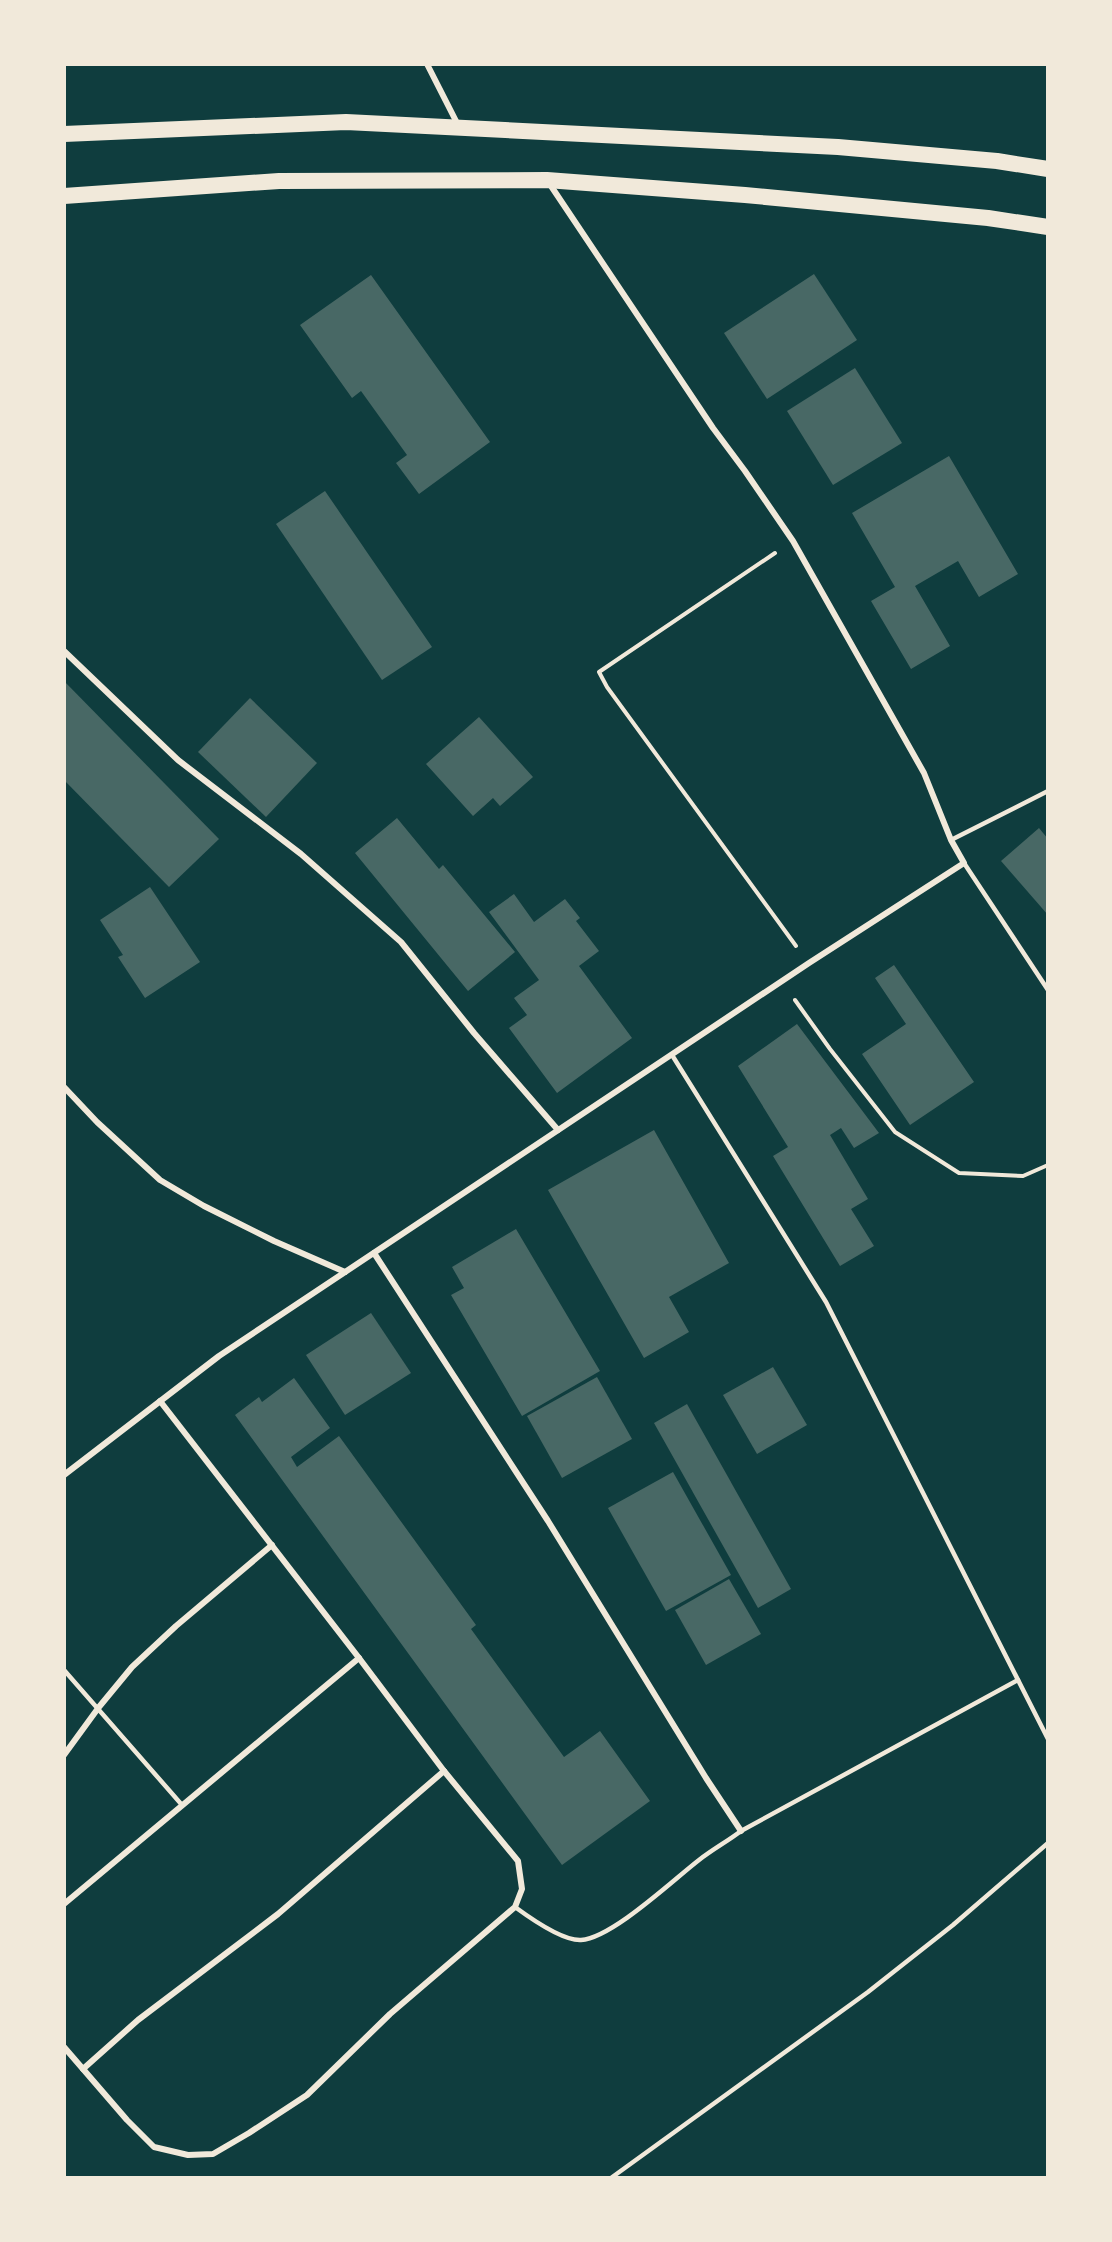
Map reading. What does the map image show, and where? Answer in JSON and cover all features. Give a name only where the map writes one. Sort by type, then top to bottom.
[{"type":"highway","points":[[64,134],[346,122],[838,147],[997,161],[1047,169]]},
{"type":"highway","points":[[64,196],[279,182],[547,180],[768,197],[988,218],[1047,226]]},
{"type":"street","points":[[427,64],[460,128]]},
{"type":"street","points":[[64,1475],[219,1356],[809,963],[964,863],[951,840],[924,773],[793,541],[712,428],[547,180]]},
{"type":"street","points":[[64,651],[178,760],[301,854],[401,942],[474,1033],[558,1130]]},
{"type":"street","points":[[64,1087],[97,1122],[160,1180],[204,1206],[274,1241],[345,1272]]},
{"type":"street","points":[[374,1253],[548,1521],[741,1831]]},
{"type":"street","points":[[64,2047],[127,2120],[154,2147],[188,2155],[213,2154],[307,2095],[390,2014],[515,1907],[522,1889],[518,1861],[444,1771],[160,1401]]},
{"type":"street","points":[[64,1755],[132,1667],[176,1626],[272,1545]]},
{"type":"street","points":[[64,1904],[359,1658]]},
{"type":"street","points":[[82,2069],[138,2020],[278,1914],[444,1771]]},
{"type":"lane","points":[[951,840],[1047,791]]},
{"type":"lane","points":[[964,863],[1047,990]]},
{"type":"lane","points":[[672,1055],[826,1302],[1047,1738]]},
{"type":"lane","points":[[64,1670],[183,1805]]},
{"type":"lane","points":[[515,1907],[549,1930],[580,1940],[601,1934],[624,1919],[701,1858],[741,1831],[1018,1680]]},
{"type":"lane","points":[[611,2178],[868,1992],[953,1925],[1047,1843]]},
{"type":"path","points":[[793,541],[599,672],[607,687],[809,963]]},
{"type":"path","points":[[782,981],[830,1050],[895,1132],[959,1173],[1023,1176],[1047,1165]]},
{"type":"building","points":[[814,274],[857,340],[767,399],[724,333]]},
{"type":"building","points":[[371,275],[490,442],[419,494],[396,463],[407,455],[361,391],[352,398],[300,325]]},
{"type":"building","points":[[855,368],[902,443],[833,485],[787,411]]},
{"type":"building","points":[[949,456],[1018,574],[979,597],[958,561],[915,586],[950,646],[911,669],[871,601],[895,587],[852,513]]},
{"type":"building","points":[[325,491],[432,647],[382,680],[276,524]]},
{"type":"building","points":[[64,681],[219,839],[169,887],[64,780]]},
{"type":"building","points":[[250,698],[317,763],[266,817],[198,752]]},
{"type":"building","points":[[479,717],[533,777],[500,806],[493,798],[473,816],[426,764]]},
{"type":"building","points":[[397,818],[439,869],[443,865],[515,952],[468,991],[355,853]]},
{"type":"building","points":[[1039,828],[1048,839],[1048,915],[1001,861]]},
{"type":"building","points":[[150,887],[200,962],[145,998],[118,957],[123,955],[100,920]]},
{"type":"building","points":[[514,894],[534,922],[565,899],[580,918],[576,921],[599,951],[579,966],[632,1038],[557,1093],[509,1028],[527,1015],[514,998],[539,980],[489,912]]},
{"type":"building","points":[[894,965],[974,1082],[910,1125],[862,1054],[906,1024],[875,978]]},
{"type":"building","points":[[797,1024],[879,1133],[854,1148],[841,1128],[830,1135],[868,1199],[851,1209],[874,1246],[840,1266],[773,1156],[788,1147],[738,1066]]},
{"type":"building","points":[[654,1130],[729,1263],[669,1297],[689,1332],[644,1358],[548,1190]]},
{"type":"building","points":[[516,1229],[600,1371],[522,1416],[451,1295],[464,1288],[452,1267]]},
{"type":"building","points":[[371,1313],[411,1373],[345,1415],[306,1355]]},
{"type":"building","points":[[773,1367],[807,1425],[757,1454],[723,1395]]},
{"type":"building","points":[[597,1377],[632,1439],[562,1478],[527,1416]]},
{"type":"building","points":[[294,1378],[330,1428],[291,1457],[297,1467],[339,1436],[476,1625],[471,1629],[564,1757],[600,1731],[650,1801],[562,1865],[235,1415],[259,1397],[262,1402]]},
{"type":"building","points":[[687,1404],[791,1589],[758,1608],[654,1423]]},
{"type":"building","points":[[673,1472],[731,1575],[666,1611],[608,1508]]},
{"type":"building","points":[[729,1579],[761,1634],[706,1665],[675,1610]]}]
